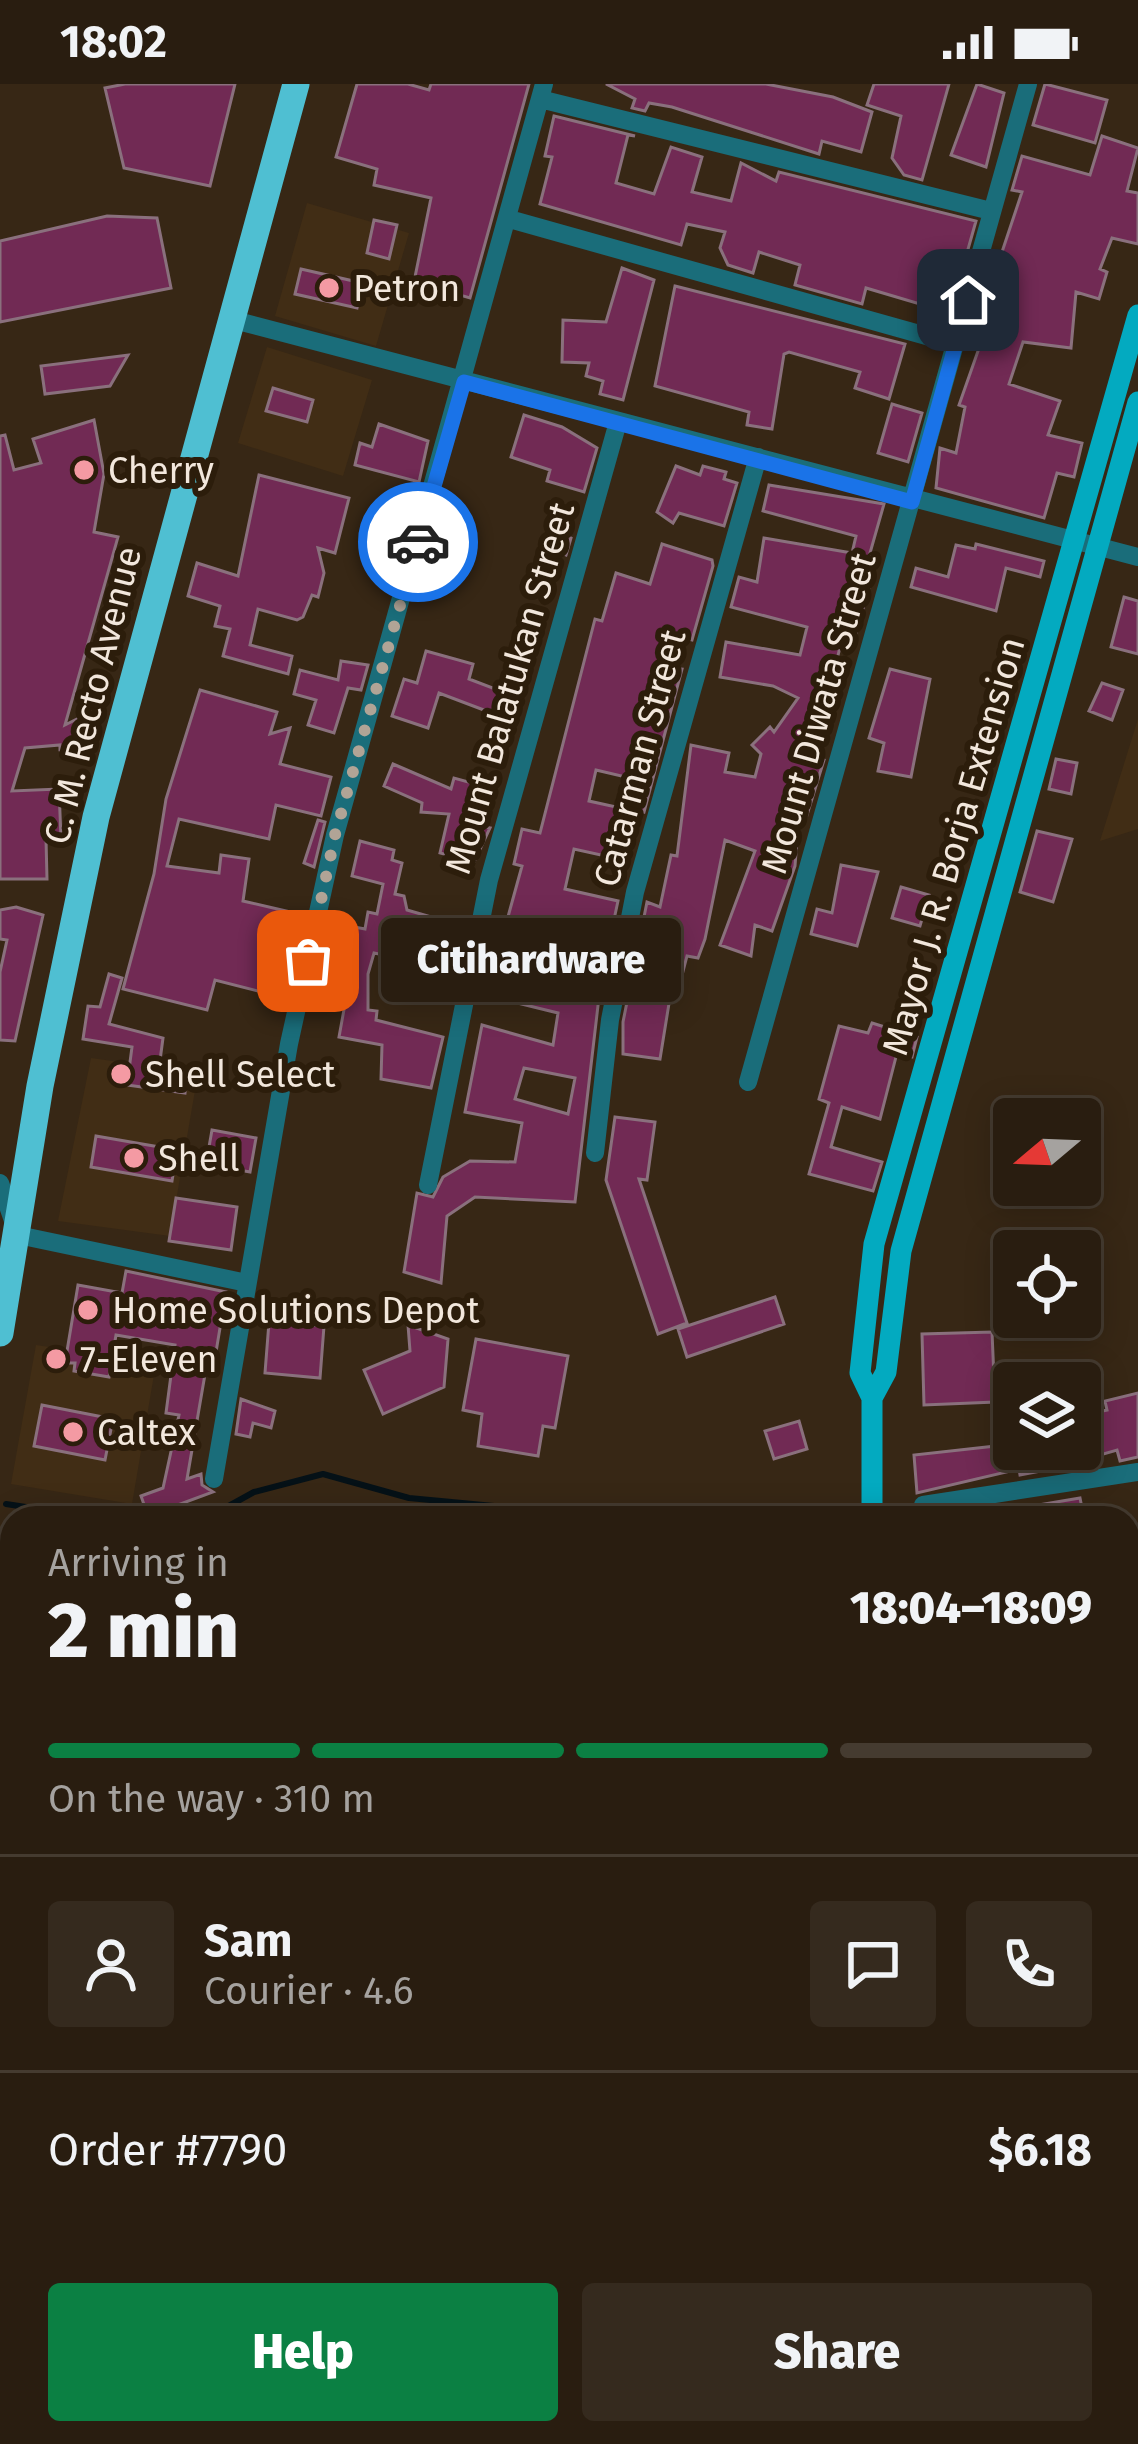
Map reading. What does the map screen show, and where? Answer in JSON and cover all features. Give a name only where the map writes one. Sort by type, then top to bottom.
[{"type":"highway","name":"C. M. Recto Avenue","points":[[0,1333],[44,1066],[96,817],[296,84]]},
{"type":"main road","name":"Mayor J. R. Borja Extension","points":[[872,1506],[872,1409],[886,1372],[901,1251],[1002,888],[1087,546],[1138,315]]},
{"type":"main road","name":"Mayor J. R. Borja Extension","points":[[872,1409],[860,1373],[862,1313],[874,1244],[975,882],[1138,402]]},
{"type":"main road","points":[[975,882],[1002,888]]},
{"type":"main road","points":[[916,1095],[942,1102]]},
{"type":"street","name":"Mount Diwata Street","points":[[748,1082],[956,344],[1023,85]]},
{"type":"street","points":[[214,1479],[290,1044],[335,835],[542,91],[991,211]]},
{"type":"street","points":[[509,219],[956,344]]},
{"type":"street","points":[[230,319],[912,502],[1138,557]]},
{"type":"street","name":"Mount Balatukan Street","points":[[428,1185],[489,880],[618,422]]},
{"type":"street","name":"Catarman Street","points":[[595,1153],[610,1020],[634,892],[758,457]]},
{"type":"street","points":[[0,1183],[18,1234],[247,1283]]},
{"type":"street","points":[[923,1505],[1138,1472]]},
{"type":"shaded area","points":[[307,203],[409,233],[376,346],[275,316]]},
{"type":"shaded area","points":[[267,347],[372,380],[343,476],[238,443]]},
{"type":"shaded area","points":[[1138,719],[1138,829],[1100,841]]},
{"type":"shaded area","points":[[91,1058],[198,1073],[170,1236],[58,1221]]},
{"type":"shaded area","points":[[36,1345],[156,1363],[132,1504],[11,1484]]},
{"type":"building","points":[[235,84],[210,186],[124,168],[105,88]]},
{"type":"building","points":[[357,84],[408,84],[429,90],[431,84],[529,84],[470,298],[414,282],[431,198],[374,185],[377,169],[336,157]]},
{"type":"building","points":[[606,84],[766,84],[833,97],[872,112],[861,152],[822,141],[819,154],[672,107],[649,103],[645,111],[632,108],[635,99]]},
{"type":"building","points":[[874,84],[949,84],[922,180],[904,175],[892,158],[901,116],[867,105]]},
{"type":"building","points":[[977,84],[1004,93],[986,167],[951,155]]},
{"type":"building","points":[[1045,84],[1107,100],[1095,143],[1033,125]]},
{"type":"building","points":[[554,116],[635,136],[628,135],[616,183],[654,194],[671,147],[702,157],[692,192],[731,201],[741,163],[776,181],[779,172],[976,221],[950,313],[866,288],[862,304],[795,285],[800,265],[759,252],[753,273],[728,265],[720,248],[725,232],[687,224],[681,245],[540,204],[552,157],[545,156]]},
{"type":"building","points":[[1102,136],[1138,148],[1127,191],[1138,193],[1138,244],[1112,238],[1100,269],[1107,272],[1099,299],[1076,292],[1071,348],[1023,342],[1009,384],[1060,401],[1048,435],[1082,443],[1074,477],[1057,473],[1044,518],[936,488],[940,448],[956,453],[965,407],[959,405],[984,334],[1004,262],[999,261],[1022,192],[1012,190],[1022,156],[1090,175]]},
{"type":"building","points":[[107,216],[157,218],[171,288],[0,322],[0,241]]},
{"type":"building","points":[[374,220],[397,225],[389,259],[367,253]]},
{"type":"building","points":[[622,268],[654,280],[623,400],[600,394],[603,381],[586,376],[589,363],[562,362],[563,320],[606,322]]},
{"type":"building","name":"Petron","points":[[301,269],[362,283],[357,308],[295,294]]},
{"type":"building","points":[[675,286],[905,344],[889,399],[855,388],[860,372],[789,352],[784,354],[772,429],[747,425],[749,412],[655,386]]},
{"type":"building","points":[[128,355],[110,386],[45,394],[41,366]]},
{"type":"building","points":[[273,388],[313,400],[307,422],[266,411]]},
{"type":"building","points":[[892,404],[922,413],[908,462],[878,453]]},
{"type":"building","points":[[524,415],[562,427],[597,448],[584,492],[547,481],[550,470],[511,457]]},
{"type":"building","points":[[94,420],[104,474],[94,532],[118,537],[65,725],[79,718],[76,752],[60,750],[60,745],[25,748],[12,791],[59,789],[61,838],[46,839],[47,879],[0,879],[0,436],[5,435],[14,470],[41,463],[33,439]]},
{"type":"building","points":[[379,424],[428,441],[419,482],[355,465],[360,443],[372,447]]},
{"type":"building","points":[[676,466],[700,475],[703,466],[726,472],[724,479],[737,483],[724,526],[679,513],[673,523],[657,512]]},
{"type":"building","points":[[259,475],[349,498],[335,553],[318,548],[324,573],[318,597],[312,595],[303,617],[297,620],[258,609],[250,645],[292,656],[288,674],[223,656],[230,629],[215,626],[220,606],[188,596],[197,563],[238,576]]},
{"type":"building","points":[[769,485],[884,504],[866,567],[874,570],[856,634],[844,631],[829,692],[823,689],[808,715],[828,738],[808,755],[824,760],[807,815],[799,813],[795,866],[772,931],[755,925],[751,956],[720,945],[755,851],[725,840],[705,939],[698,958],[687,956],[679,987],[672,985],[660,1059],[623,1054],[623,1022],[647,902],[660,907],[671,855],[677,856],[691,745],[729,753],[725,772],[755,777],[761,754],[752,745],[770,727],[774,732],[798,698],[773,686],[720,677],[726,642],[800,655],[807,627],[731,607],[739,577],[757,582],[764,538],[852,553],[856,536],[763,511]]},
{"type":"building","points":[[558,532],[571,538],[566,555],[551,549]]},
{"type":"building","points":[[662,544],[712,560],[692,640],[676,636],[658,667],[682,669],[644,812],[630,807],[619,859],[574,849],[565,889],[618,901],[601,980],[575,1202],[475,1197],[447,1216],[441,1283],[404,1272],[417,1193],[433,1197],[443,1177],[470,1161],[515,1162],[522,1123],[465,1112],[482,1025],[553,1045],[558,1013],[497,998],[507,955],[498,953],[522,866],[514,864],[522,829],[540,833],[595,619],[602,621],[616,573],[650,584]],"holes":[[[596,770],[626,777],[616,807],[589,801]],[[524,1068],[575,1078],[568,1114],[515,1099]]]},
{"type":"building","points":[[976,544],[1044,561],[1040,577],[1006,568],[996,611],[911,587],[916,568],[948,577],[956,545],[975,549]]},
{"type":"building","points":[[1124,597],[1138,601],[1138,654],[1111,647]]},
{"type":"building","points":[[426,651],[473,664],[469,679],[506,693],[497,715],[439,693],[428,728],[392,716],[404,679],[417,683]]},
{"type":"building","points":[[341,661],[368,665],[361,690],[348,688],[334,733],[308,725],[316,700],[294,694],[300,670],[338,680]]},
{"type":"building","points":[[890,669],[930,679],[911,777],[878,771],[884,743],[869,738]]},
{"type":"building","points":[[1102,683],[1123,690],[1112,720],[1089,711]]},
{"type":"building","points":[[200,690],[277,712],[270,734],[290,728],[280,764],[331,777],[321,816],[276,805],[269,839],[179,819],[167,866],[219,873],[221,855],[249,859],[243,901],[303,915],[285,998],[215,980],[207,1010],[123,989],[154,874],[166,799]]},
{"type":"building","points":[[1056,759],[1077,763],[1071,794],[1049,789]]},
{"type":"building","points":[[393,764],[451,789],[454,778],[494,789],[484,827],[490,828],[474,862],[440,853],[449,814],[421,812],[422,803],[384,786]]},
{"type":"building","points":[[318,820],[325,822],[314,867],[304,863]]},
{"type":"building","points":[[1037,831],[1072,839],[1053,902],[1020,892]]},
{"type":"building","points":[[360,841],[394,850],[392,860],[402,863],[395,894],[404,896],[407,910],[466,927],[462,947],[447,944],[448,962],[424,965],[422,938],[398,933],[394,957],[374,953],[368,974],[368,1010],[377,1011],[376,1020],[443,1037],[431,1088],[381,1079],[382,1045],[339,1037],[349,982],[341,980],[350,949],[334,946],[338,924],[365,929],[368,912],[377,914],[383,884],[352,876]]},
{"type":"building","points":[[841,865],[878,872],[857,946],[811,934],[817,909],[832,913]]},
{"type":"building","points":[[901,887],[929,895],[920,926],[892,918]]},
{"type":"building","points":[[16,907],[43,915],[15,1041],[0,1040],[0,972],[7,940],[0,939],[0,910]]},
{"type":"building","points":[[109,974],[122,978],[109,1024],[163,1038],[159,1068],[187,1072],[185,1093],[127,1085],[132,1047],[83,1039],[88,1006],[100,1007]]},
{"type":"building","points":[[872,1023],[917,1037],[912,1057],[897,1053],[880,1119],[842,1107],[831,1147],[882,1162],[873,1191],[809,1174],[829,1103],[819,1099],[839,1026],[868,1033]]},
{"type":"building","points":[[615,1117],[655,1122],[647,1180],[639,1179],[687,1323],[658,1334],[606,1180]]},
{"type":"building","points":[[212,1130],[256,1138],[250,1172],[206,1164]]},
{"type":"building","name":"Shell","points":[[96,1136],[177,1150],[172,1181],[91,1167]]},
{"type":"building","points":[[176,1198],[237,1207],[231,1250],[169,1241]]},
{"type":"building","points":[[126,1271],[226,1292],[216,1352],[209,1351],[187,1479],[201,1474],[202,1485],[213,1492],[175,1506],[144,1506],[141,1496],[163,1488],[179,1415],[166,1413],[175,1345],[116,1335],[109,1377],[74,1371],[75,1363],[65,1363],[78,1285],[122,1293]]},
{"type":"building","points":[[775,1297],[784,1324],[687,1357],[678,1329]]},
{"type":"building","points":[[269,1322],[324,1326],[320,1378],[265,1373]]},
{"type":"building","points":[[408,1325],[448,1339],[444,1387],[383,1414],[364,1370],[410,1351]]},
{"type":"building","points":[[992,1332],[993,1402],[924,1405],[922,1334]]},
{"type":"building","points":[[476,1339],[568,1356],[555,1428],[543,1426],[538,1456],[478,1446],[482,1414],[463,1410]]},
{"type":"building","points":[[1138,1393],[1138,1457],[1120,1461],[1117,1450],[1101,1455],[1105,1401]]},
{"type":"building","points":[[241,1399],[275,1411],[271,1428],[253,1423],[250,1437],[236,1434]]},
{"type":"building","name":"Caltex","points":[[42,1405],[113,1419],[105,1460],[34,1446]]},
{"type":"building","points":[[799,1421],[807,1449],[774,1459],[765,1431]]},
{"type":"building","points":[[993,1446],[993,1470],[1015,1470],[917,1493],[914,1455]]},
{"type":"building","points":[[1080,1498],[1082,1506],[1032,1506]]},
{"type":"waterway","points":[[229,1506],[254,1492],[323,1474],[409,1498],[494,1506]]},
{"type":"waterway","points":[[6,1504],[19,1506]]},
{"type":"way so far","points":[[308,961],[335,835],[418,542]]},
{"type":"place","name":"Petron","points":[[329,288]]},
{"type":"place","name":"Cherry","points":[[84,470]]},
{"type":"place","name":"Citihardware","points":[[308,961]]},
{"type":"place","name":"Shell Select","points":[[121,1074]]},
{"type":"place","name":"Shell","points":[[134,1158]]},
{"type":"place","name":"Home Solutions Depot","points":[[88,1310]]},
{"type":"place","name":"7-Eleven","points":[[56,1359]]},
{"type":"place","name":"Caltex","points":[[73,1432]]},
{"type":"route","points":[[418,542],[464,382],[758,457],[912,502],[968,300]]}]
